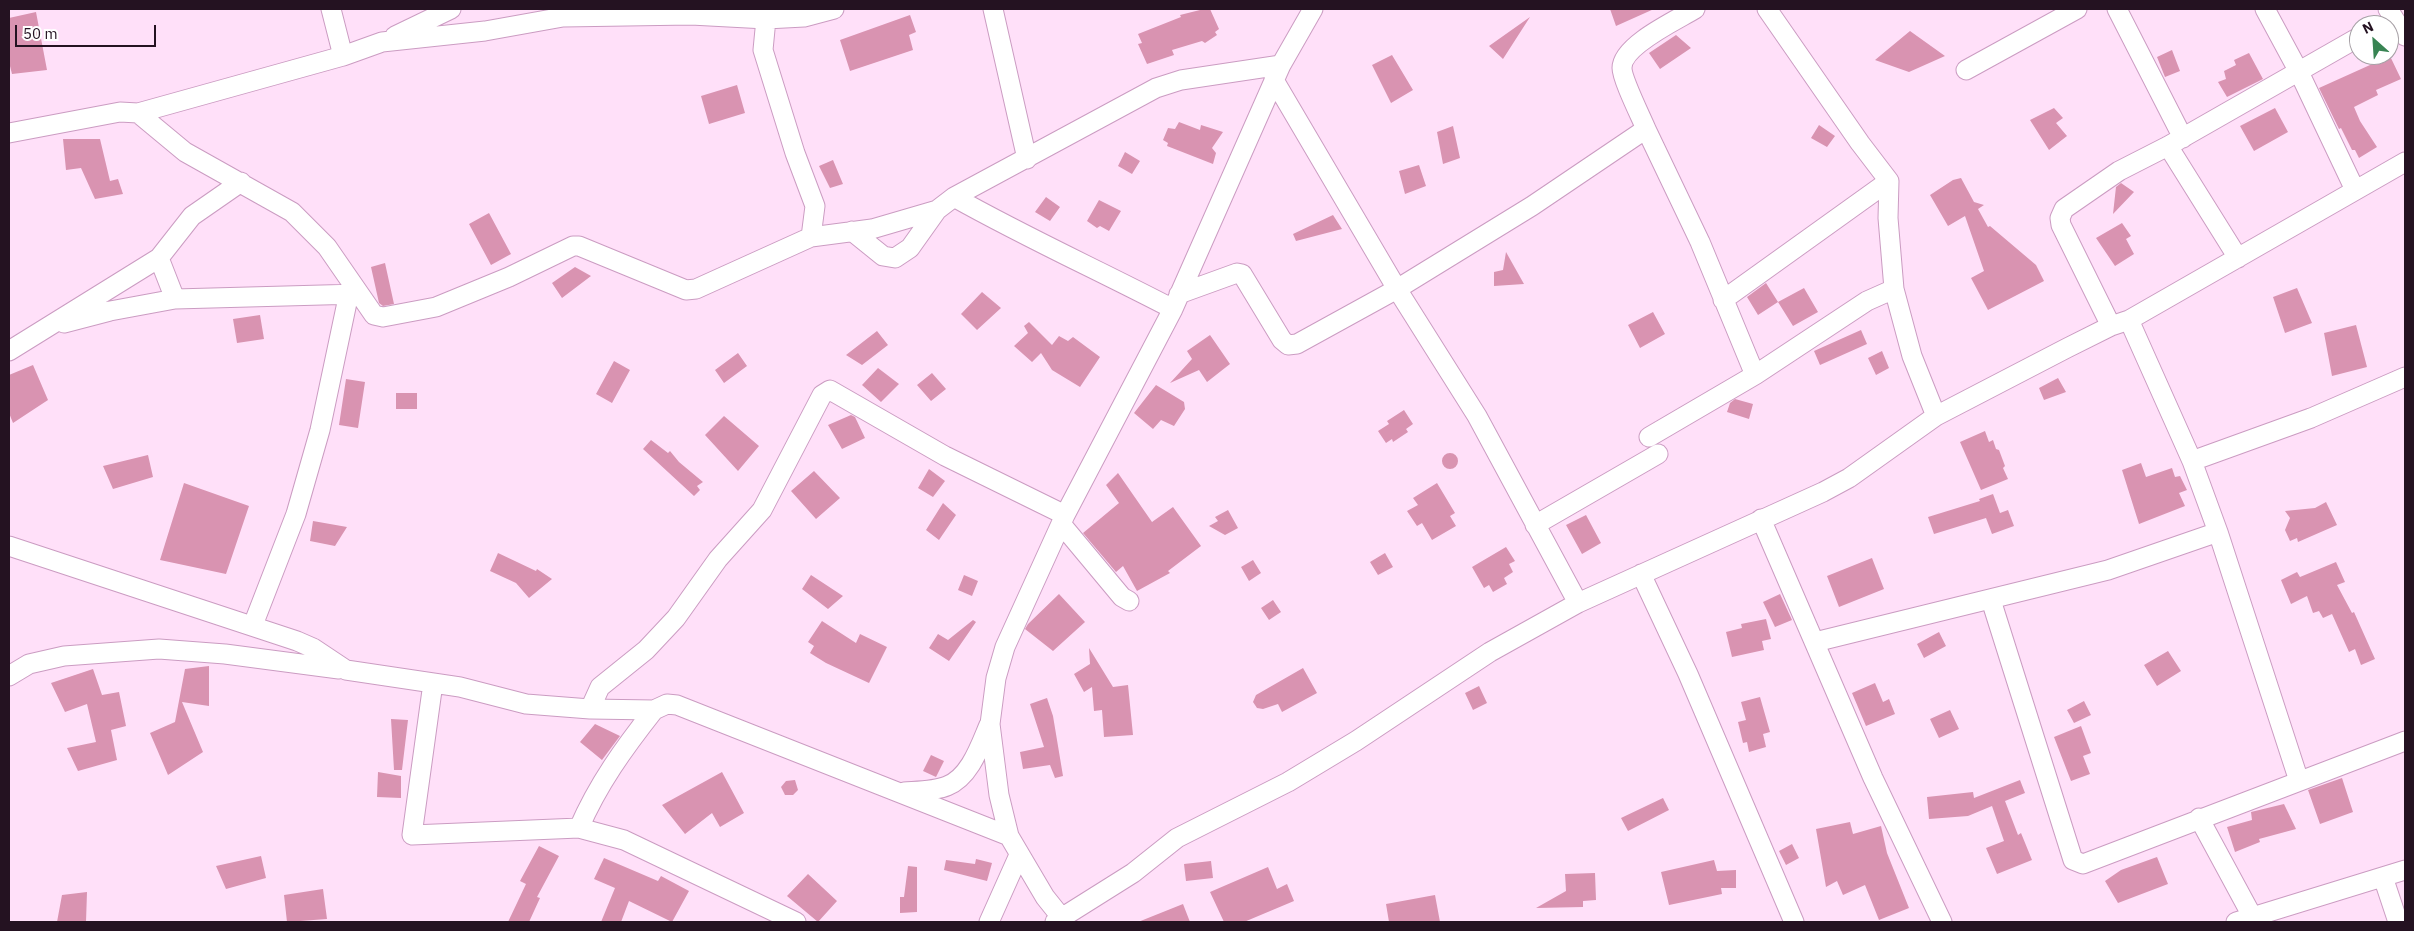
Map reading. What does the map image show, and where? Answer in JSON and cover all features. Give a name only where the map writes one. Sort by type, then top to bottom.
[{"type":"street","points":[[330,9],[343,56]]},
{"type":"street","points":[[9,134],[120,112],[138,113],[343,56],[382,42],[451,9]]},
{"type":"street","points":[[382,42],[485,31],[563,17],[662,17],[691,14],[766,19],[804,18],[834,9]]},
{"type":"street","points":[[993,9],[1027,159]]},
{"type":"street","points":[[1313,9],[1278,72],[1176,302],[1063,520],[1005,647],[996,678],[990,724],[999,795],[1009,836],[1061,921],[1133,873],[1177,838],[1288,782],[1356,741],[1490,652],[1578,603],[1823,492],[1849,478],[1936,416],[2111,326],[2129,320],[2405,162]]},
{"type":"street","points":[[1695,9],[1634,46],[1625,58],[1622,69],[1646,129],[1700,242],[1755,375]]},
{"type":"street","points":[[1767,9],[1889,182],[1888,218],[1894,289],[1912,356],[1936,416]]},
{"type":"street","points":[[1966,70],[2077,9]]},
{"type":"street","points":[[2117,9],[2176,142],[2238,258]]},
{"type":"street","points":[[2265,9],[2299,72],[2355,190]]},
{"type":"street","points":[[766,19],[763,50],[795,153],[815,206],[811,237]]},
{"type":"street","points":[[2111,326],[2060,218],[2068,205],[2119,171],[2176,142],[2349,43]]},
{"type":"street","points":[[852,230],[884,256],[895,258],[910,248],[937,210],[954,197],[1170,82],[1278,72]]},
{"type":"street","points":[[1278,72],[1397,289],[1477,416],[1578,603]]},
{"type":"street","points":[[138,113],[185,152],[292,212],[327,247],[354,293],[374,315],[383,317],[436,307],[509,277],[573,246],[579,246],[686,290],[696,289],[811,237],[852,230],[872,229],[937,210]]},
{"type":"street","points":[[954,197],[999,222],[1176,302],[1237,273],[1242,274],[1282,340],[1288,345],[1297,344],[1397,289],[1532,206],[1646,129]]},
{"type":"street","points":[[9,351],[159,258],[192,216],[241,182]]},
{"type":"street","points":[[1724,300],[1889,182]]},
{"type":"street","points":[[159,258],[175,299]]},
{"type":"street","points":[[1649,437],[1755,375],[1867,301],[1894,289]]},
{"type":"street","points":[[48,327],[110,311],[175,299],[272,298],[354,293]]},
{"type":"street","points":[[253,625],[301,495],[320,430],[354,293]]},
{"type":"street","points":[[2129,320],[2192,461],[2218,532],[2299,781]]},
{"type":"street","points":[[2192,461],[2311,418],[2405,377]]},
{"type":"street","points":[[590,709],[600,687],[646,650],[676,618],[718,559],[762,510],[822,395],[830,390],[944,456],[1063,520],[1122,597],[1129,601]]},
{"type":"street","points":[[1535,525],[1658,454]]},
{"type":"street","points":[[1760,520],[1873,778],[1942,922]]},
{"type":"street","points":[[1815,642],[2108,570],[2218,532]]},
{"type":"street","points":[[9,546],[253,625],[313,648],[346,670]]},
{"type":"street","points":[[1641,574],[1688,674],[1794,922]]},
{"type":"street","points":[[1991,600],[2073,860],[2083,864],[2199,818],[2405,742]]},
{"type":"street","points":[[9,676],[29,664],[64,656],[159,649],[224,654],[433,683],[526,704],[590,709],[654,710],[667,704],[694,710],[1009,836]]},
{"type":"street","points":[[433,683],[412,836],[579,828],[624,840],[796,922]]},
{"type":"street","points":[[579,828],[592,798],[608,770],[654,710]]},
{"type":"street","points":[[901,793],[946,787],[960,778],[970,765],[990,724]]},
{"type":"street","points":[[2199,818],[2244,919],[2291,914],[2405,870]]},
{"type":"street","points":[[989,922],[1019,855]]},
{"type":"street","points":[[2383,877],[2398,922]]},
{"type":"building","points":[[1210,9],[1219,29],[1215,32],[1217,35],[1205,43],[1202,41],[1172,50],[1174,55],[1147,64],[1138,44],[1142,43],[1138,34],[1181,17],[1180,15]]},
{"type":"building","points":[[1610,9],[1654,9],[1616,26]]},
{"type":"building","points":[[36,12],[47,70],[12,74],[9,62],[9,18]]},
{"type":"building","points":[[910,15],[916,32],[909,35],[913,50],[850,71],[840,40]]},
{"type":"building","points":[[1530,17],[1503,59],[1489,46]]},
{"type":"building","points":[[1910,31],[1945,56],[1909,72],[1875,60]]},
{"type":"building","points":[[1676,35],[1691,48],[1660,69],[1649,53]]},
{"type":"building","points":[[2172,50],[2180,71],[2165,77],[2157,57]]},
{"type":"building","points":[[2249,53],[2263,79],[2227,97],[2218,82],[2226,79],[2224,71],[2236,65],[2234,60]]},
{"type":"building","points":[[1392,55],[1413,90],[1391,103],[1372,65]]},
{"type":"building","points":[[2370,65],[2394,65],[2401,79],[2376,90],[2378,95],[2354,107],[2360,121],[2377,147],[2359,158],[2355,150],[2352,150],[2341,128],[2339,129],[2319,88]]},
{"type":"building","points":[[737,85],[745,113],[709,124],[701,96]]},
{"type":"building","points":[[2054,108],[2063,118],[2056,123],[2067,136],[2049,150],[2030,120]]},
{"type":"building","points":[[2275,108],[2288,132],[2254,151],[2240,126]]},
{"type":"building","points":[[1179,122],[1200,130],[1201,125],[1223,132],[1212,148],[1216,153],[1213,164],[1167,146],[1168,143],[1163,140],[1168,128],[1175,129]]},
{"type":"building","points":[[1819,125],[1835,136],[1827,147],[1811,138]]},
{"type":"building","points":[[1453,126],[1460,158],[1443,164],[1437,132]]},
{"type":"building","points":[[63,139],[100,139],[110,181],[118,179],[123,194],[95,199],[81,168],[66,170]]},
{"type":"building","points":[[1125,152],[1140,161],[1132,174],[1118,166]]},
{"type":"building","points":[[833,160],[843,184],[830,188],[819,166]]},
{"type":"building","points":[[1419,165],[1426,186],[1405,194],[1399,171]]},
{"type":"building","points":[[1961,178],[1974,202],[1984,205],[1978,209],[1988,227],[1990,226],[2036,265],[2044,281],[1988,310],[1971,278],[1984,271],[1965,216],[1948,226],[1930,195],[1953,180]]},
{"type":"building","points":[[2121,183],[2134,192],[2113,214],[2116,187]]},
{"type":"building","points":[[1046,197],[1060,207],[1050,221],[1035,212]]},
{"type":"building","points":[[1099,200],[1121,211],[1109,231],[1100,226],[1097,228],[1087,221]]},
{"type":"building","points":[[489,213],[511,254],[491,265],[469,224]]},
{"type":"building","points":[[1333,215],[1342,229],[1296,241],[1293,234]]},
{"type":"building","points":[[2122,223],[2131,236],[2126,239],[2134,254],[2115,266],[2096,238]]},
{"type":"building","points":[[1506,252],[1524,284],[1494,286],[1494,272],[1503,270]]},
{"type":"building","points":[[385,263],[394,304],[383,306],[379,303],[371,267]]},
{"type":"building","points":[[575,267],[591,276],[562,298],[552,283]]},
{"type":"building","points":[[1766,283],[1778,302],[1758,315],[1747,297]]},
{"type":"building","points":[[1804,288],[1818,312],[1793,326],[1778,302]]},
{"type":"building","points":[[2297,288],[2312,323],[2285,333],[2273,297]]},
{"type":"building","points":[[982,292],[1001,308],[977,330],[961,314]]},
{"type":"building","points":[[1653,312],[1665,334],[1640,348],[1628,325]]},
{"type":"building","points":[[260,315],[264,339],[237,343],[233,319]]},
{"type":"building","points":[[1029,322],[1052,345],[1059,336],[1068,341],[1073,337],[1100,357],[1080,387],[1052,370],[1041,353],[1032,362],[1014,346],[1028,333],[1024,326]]},
{"type":"building","points":[[2356,325],[2367,367],[2332,376],[2324,333]]},
{"type":"building","points":[[1861,330],[1867,344],[1820,365],[1814,351]]},
{"type":"building","points":[[877,331],[888,345],[862,365],[846,355]]},
{"type":"building","points":[[1210,335],[1230,364],[1207,382],[1199,370],[1170,383],[1192,359],[1187,351]]},
{"type":"building","points":[[1882,351],[1889,368],[1876,375],[1868,358]]},
{"type":"building","points":[[738,353],[747,366],[724,383],[715,370]]},
{"type":"building","points":[[614,361],[630,370],[612,403],[596,394]]},
{"type":"building","points":[[33,365],[48,400],[13,423],[9,413],[9,375]]},
{"type":"building","points":[[878,368],[899,384],[881,402],[862,385]]},
{"type":"building","points":[[932,373],[946,389],[931,401],[917,385]]},
{"type":"building","points":[[2058,378],[2066,392],[2044,400],[2039,388]]},
{"type":"building","points":[[346,379],[365,382],[358,428],[339,425]]},
{"type":"building","points":[[1156,385],[1184,402],[1185,409],[1174,426],[1161,420],[1153,429],[1134,413]]},
{"type":"building","points":[[396,393],[417,393],[417,409],[396,409]]},
{"type":"building","points":[[1735,399],[1753,404],[1749,419],[1727,412],[1730,403]]},
{"type":"building","points":[[1404,410],[1413,424],[1406,429],[1408,432],[1393,442],[1392,439],[1386,443],[1378,431],[1389,424],[1387,421]]},
{"type":"building","points":[[851,415],[855,417],[865,438],[842,449],[828,425]]},
{"type":"building","points":[[724,416],[759,446],[738,471],[705,435]]},
{"type":"building","points":[[1985,431],[1989,442],[1993,440],[1996,449],[1999,450],[2005,466],[2003,468],[2008,479],[1981,490],[1960,442]]},
{"type":"building","points":[[651,440],[668,453],[670,451],[679,462],[703,482],[697,486],[700,490],[694,496],[643,449]]},
{"type":"building","points":[[1447,453],[1453,453],[1458,458],[1456,467],[1447,469],[1442,464],[1442,458]]},
{"type":"building","points":[[148,455],[153,477],[113,489],[103,466]]},
{"type":"building","points":[[2141,463],[2146,477],[2172,468],[2175,477],[2180,476],[2187,490],[2179,493],[2185,506],[2139,524],[2122,470]]},
{"type":"building","points":[[929,469],[945,481],[933,497],[918,488]]},
{"type":"building","points":[[814,471],[840,498],[816,519],[791,491]]},
{"type":"building","points":[[1118,473],[1152,522],[1173,507],[1201,546],[1168,571],[1170,573],[1137,591],[1123,566],[1116,572],[1083,533],[1119,503],[1106,485]]},
{"type":"building","points":[[184,483],[249,506],[226,574],[160,560]]},
{"type":"building","points":[[1437,483],[1455,513],[1450,516],[1456,526],[1432,540],[1422,523],[1417,526],[1407,511],[1418,505],[1413,498]]},
{"type":"building","points":[[1993,494],[2000,513],[2008,510],[2014,526],[1992,534],[1986,518],[1934,534],[1928,517],[1980,501],[1979,499]]},
{"type":"building","points":[[2326,502],[2337,525],[2298,542],[2297,538],[2290,541],[2285,530],[2290,518],[2285,511],[2315,508]]},
{"type":"building","points":[[943,503],[956,515],[939,540],[926,530]]},
{"type":"building","points":[[1228,510],[1238,528],[1225,535],[1209,526],[1218,521],[1215,517]]},
{"type":"building","points":[[1586,515],[1601,543],[1582,554],[1566,525]]},
{"type":"building","points":[[313,521],[347,527],[335,546],[310,541]]},
{"type":"building","points":[[1506,547],[1515,561],[1509,564],[1513,572],[1504,578],[1507,584],[1493,592],[1489,585],[1484,588],[1472,567]]},
{"type":"building","points":[[498,553],[536,571],[537,569],[552,579],[529,598],[516,583],[490,571]]},
{"type":"building","points":[[1385,553],[1393,567],[1378,575],[1370,562]]},
{"type":"building","points":[[1872,558],[1884,589],[1839,607],[1827,576]]},
{"type":"building","points":[[1253,560],[1261,573],[1249,581],[1241,567]]},
{"type":"building","points":[[2336,562],[2345,582],[2337,585],[2352,613],[2354,612],[2375,659],[2361,665],[2355,649],[2349,652],[2332,614],[2323,618],[2319,611],[2313,613],[2307,596],[2291,604],[2281,580],[2297,572],[2300,577]]},
{"type":"building","points":[[811,575],[843,596],[828,609],[802,589]]},
{"type":"building","points":[[964,575],[978,581],[972,596],[958,590]]},
{"type":"building","points":[[1059,594],[1085,622],[1053,651],[1025,629]]},
{"type":"building","points":[[1780,594],[1792,620],[1775,627],[1763,602]]},
{"type":"building","points":[[1273,600],[1281,612],[1269,620],[1261,608]]},
{"type":"building","points":[[1766,619],[1771,639],[1762,641],[1764,650],[1732,657],[1726,632],[1742,628],[1741,624]]},
{"type":"building","points":[[973,620],[976,622],[949,661],[929,648],[938,634],[948,640]]},
{"type":"building","points":[[822,621],[856,643],[860,634],[887,647],[869,683],[826,663],[810,653],[814,646],[808,642]]},
{"type":"building","points":[[1939,632],[1946,646],[1924,658],[1917,644]]},
{"type":"building","points":[[1089,648],[1113,687],[1128,685],[1133,735],[1104,737],[1102,710],[1094,711],[1092,687],[1084,692],[1074,674],[1090,664]]},
{"type":"building","points":[[2168,651],[2181,671],[2157,686],[2144,665]]},
{"type":"building","points":[[209,666],[209,706],[182,702],[203,752],[168,775],[150,733],[175,722],[185,669]]},
{"type":"building","points":[[1303,668],[1317,693],[1282,712],[1278,704],[1263,709],[1257,708],[1253,702],[1256,695]]},
{"type":"building","points":[[93,669],[102,695],[119,692],[126,726],[111,730],[117,760],[78,771],[67,748],[96,742],[87,704],[65,712],[51,683]]},
{"type":"building","points":[[1875,683],[1883,702],[1889,699],[1895,714],[1866,726],[1852,693]]},
{"type":"building","points":[[1479,686],[1487,703],[1473,710],[1465,693]]},
{"type":"building","points":[[1760,697],[1770,732],[1763,734],[1766,747],[1749,752],[1747,742],[1743,743],[1738,722],[1746,720],[1741,702]]},
{"type":"building","points":[[1047,698],[1053,716],[1063,776],[1055,778],[1050,765],[1023,769],[1020,752],[1044,747],[1030,704]]},
{"type":"building","points":[[2084,701],[2091,715],[2074,723],[2067,710]]},
{"type":"building","points":[[1950,710],[1959,729],[1939,738],[1930,719]]},
{"type":"building","points":[[391,719],[408,720],[402,770],[394,770]]},
{"type":"building","points":[[595,724],[620,736],[602,760],[580,742]]},
{"type":"building","points":[[2081,726],[2091,753],[2083,756],[2090,774],[2071,781],[2054,737]]},
{"type":"building","points":[[931,755],[944,761],[936,777],[923,771]]},
{"type":"building","points":[[378,772],[401,776],[401,798],[377,797]]},
{"type":"building","points":[[722,772],[744,813],[720,827],[712,813],[685,834],[662,805]]},
{"type":"building","points":[[2342,778],[2353,812],[2320,824],[2308,790]]},
{"type":"building","points":[[795,780],[798,790],[793,795],[785,795],[781,787],[786,781]]},
{"type":"building","points":[[2020,780],[2025,793],[2005,801],[2018,835],[2021,833],[2032,860],[1997,874],[1986,848],[2004,841],[1992,806],[1968,816],[1929,819],[1927,797],[1973,792],[1974,798]]},
{"type":"building","points":[[1663,798],[1669,810],[1628,831],[1621,818]]},
{"type":"building","points":[[2284,804],[2296,829],[2259,839],[2260,842],[2235,852],[2227,827],[2252,820],[2251,812]]},
{"type":"building","points":[[1850,822],[1853,834],[1881,826],[1887,853],[1909,908],[1879,920],[1865,885],[1843,895],[1837,881],[1826,887],[1816,829]]},
{"type":"building","points":[[1792,844],[1799,858],[1786,865],[1779,851]]},
{"type":"building","points":[[539,846],[559,856],[537,897],[540,898],[529,922],[508,922],[526,884],[520,881]]},
{"type":"building","points":[[261,856],[266,878],[226,889],[216,866]]},
{"type":"building","points":[[2157,857],[2168,884],[2118,903],[2105,881],[2121,870]]},
{"type":"building","points":[[604,858],[658,881],[661,876],[689,891],[672,922],[629,901],[621,922],[601,922],[615,888],[594,879]]},
{"type":"building","points":[[976,859],[992,863],[987,881],[944,870],[946,860],[975,864]]},
{"type":"building","points":[[1714,860],[1717,871],[1736,870],[1736,888],[1721,888],[1722,894],[1669,905],[1661,872]]},
{"type":"building","points":[[1211,861],[1213,878],[1186,881],[1184,864]]},
{"type":"building","points":[[908,866],[917,867],[917,912],[900,913],[900,897],[904,897]]},
{"type":"building","points":[[1268,867],[1277,889],[1287,884],[1294,901],[1244,922],[1224,922],[1210,892]]},
{"type":"building","points":[[1595,873],[1596,900],[1583,901],[1583,907],[1536,908],[1566,891],[1565,874]]},
{"type":"building","points":[[808,874],[837,901],[818,922],[787,896]]},
{"type":"building","points":[[323,889],[327,919],[287,922],[284,895]]},
{"type":"building","points":[[87,892],[86,922],[57,922],[62,895]]},
{"type":"building","points":[[1435,895],[1440,922],[1389,922],[1386,904]]},
{"type":"building","points":[[1183,904],[1190,922],[1138,922]]}]
